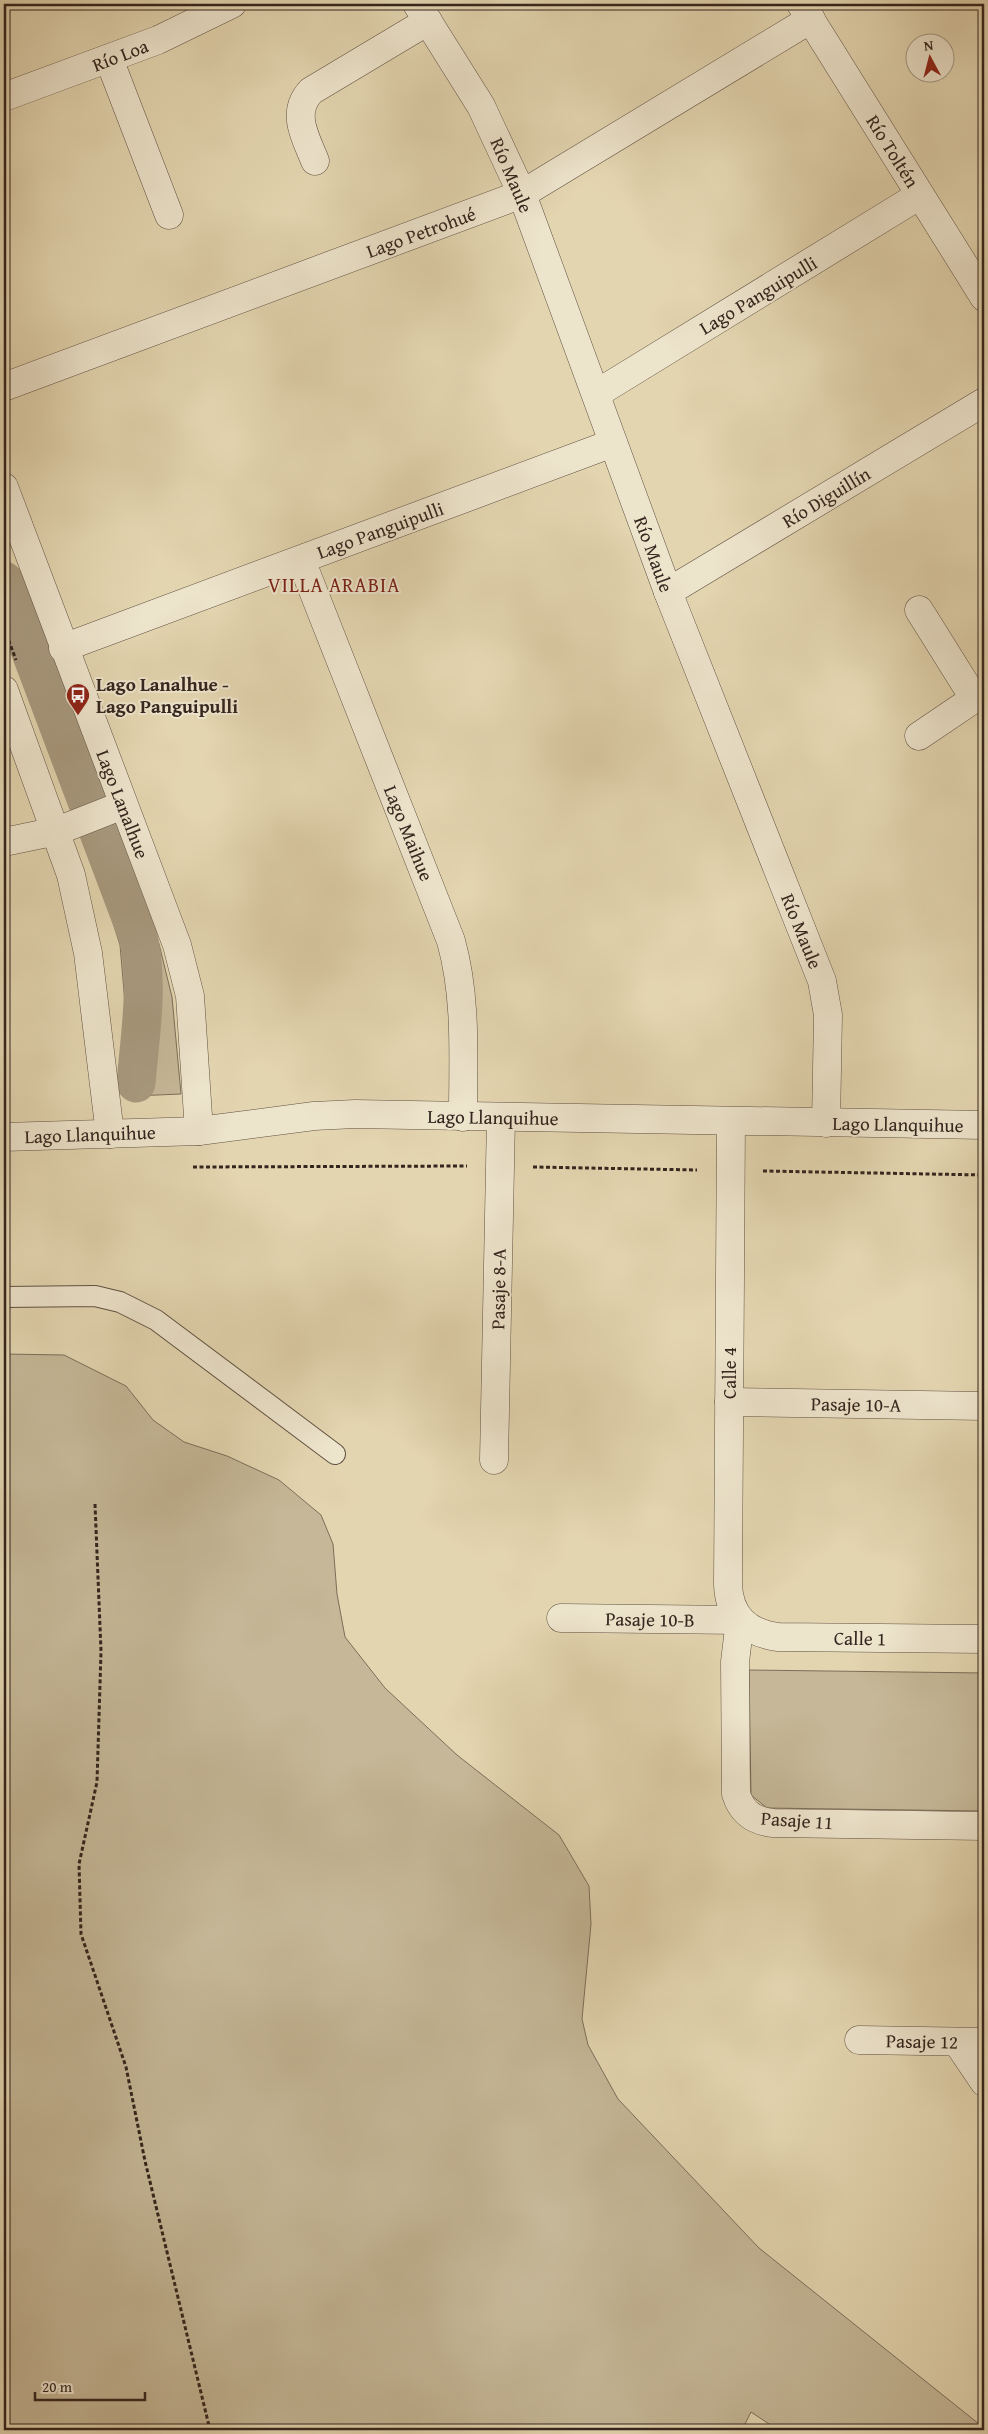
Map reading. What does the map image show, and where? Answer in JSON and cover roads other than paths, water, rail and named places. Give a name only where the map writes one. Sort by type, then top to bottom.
[{"type":"street","name":"Río Loa","points":[[4,97],[158,40],[232,4]]},
{"type":"street","name":"Lago Petrohué","points":[[4,387],[522,194],[806,11]]},
{"type":"street","name":"Río Toltén","points":[[806,11],[984,298]]},
{"type":"street","points":[[315,161],[300,122],[300,113],[305,97],[422,12]]},
{"type":"street","name":"Río Maule","points":[[422,12],[481,106],[522,194],[668,592],[822,981],[828,1015],[826,1123]]},
{"type":"street","points":[[109,59],[169,214]]},
{"type":"street","name":"Lago Panguipulli","points":[[596,394],[920,195]]},
{"type":"street","name":"Río Diguillín","points":[[668,592],[984,402]]},
{"type":"street","name":"Lago Panguipulli","points":[[63,648],[613,443]]},
{"type":"street","name":"Lago Lanalhue","points":[[4,487],[186,975],[190,996],[199,1131]]},
{"type":"street","name":"Lago Maihue","points":[[300,560],[451,941],[458,968],[463,1006],[463,1117]]},
{"type":"street","points":[[918,610],[979,695],[919,736]]},
{"type":"street","points":[[4,690],[57,831],[71,876],[88,953],[110,1134]]},
{"type":"street","points":[[4,842],[57,831],[124,805]]},
{"type":"street","name":"Lago Llanquihue","points":[[4,1137],[199,1131],[314,1116],[355,1114],[984,1125]]},
{"type":"street","name":"Pasaje 8-A","points":[[494,1460],[501,1118]]},
{"type":"street","name":"Calle 4","points":[[731,1122],[728,1597],[732,1609],[740,1620]]},
{"type":"street","name":"Pasaje 10-A","points":[[729,1402],[984,1406]]},
{"type":"street","name":"Pasaje 10-B","points":[[561,1618],[740,1620]]},
{"type":"street","name":"Calle 1","points":[[740,1620],[751,1629],[764,1635],[778,1637],[984,1639]]},
{"type":"street","name":"Pasaje 11","points":[[740,1620],[736,1662],[736,1794],[746,1812],[754,1818],[773,1823],[984,1826]]},
{"type":"street","name":"Pasaje 12","points":[[859,2040],[984,2042]]},
{"type":"street","points":[[957,2042],[984,2082]]},
{"type":"lane","points":[[4,1297],[95,1296],[120,1302],[156,1320],[335,1454]]},
{"type":"waterway","points":[[4,581],[138,936],[143,972],[143,991],[136,1083]]},
{"type":"place","name":"Lago Lanalhue - Lago Panguipulli","points":[[78,716]]},
{"type":"district","name":"VILLA ARABIA","points":[[334,585]]}]
